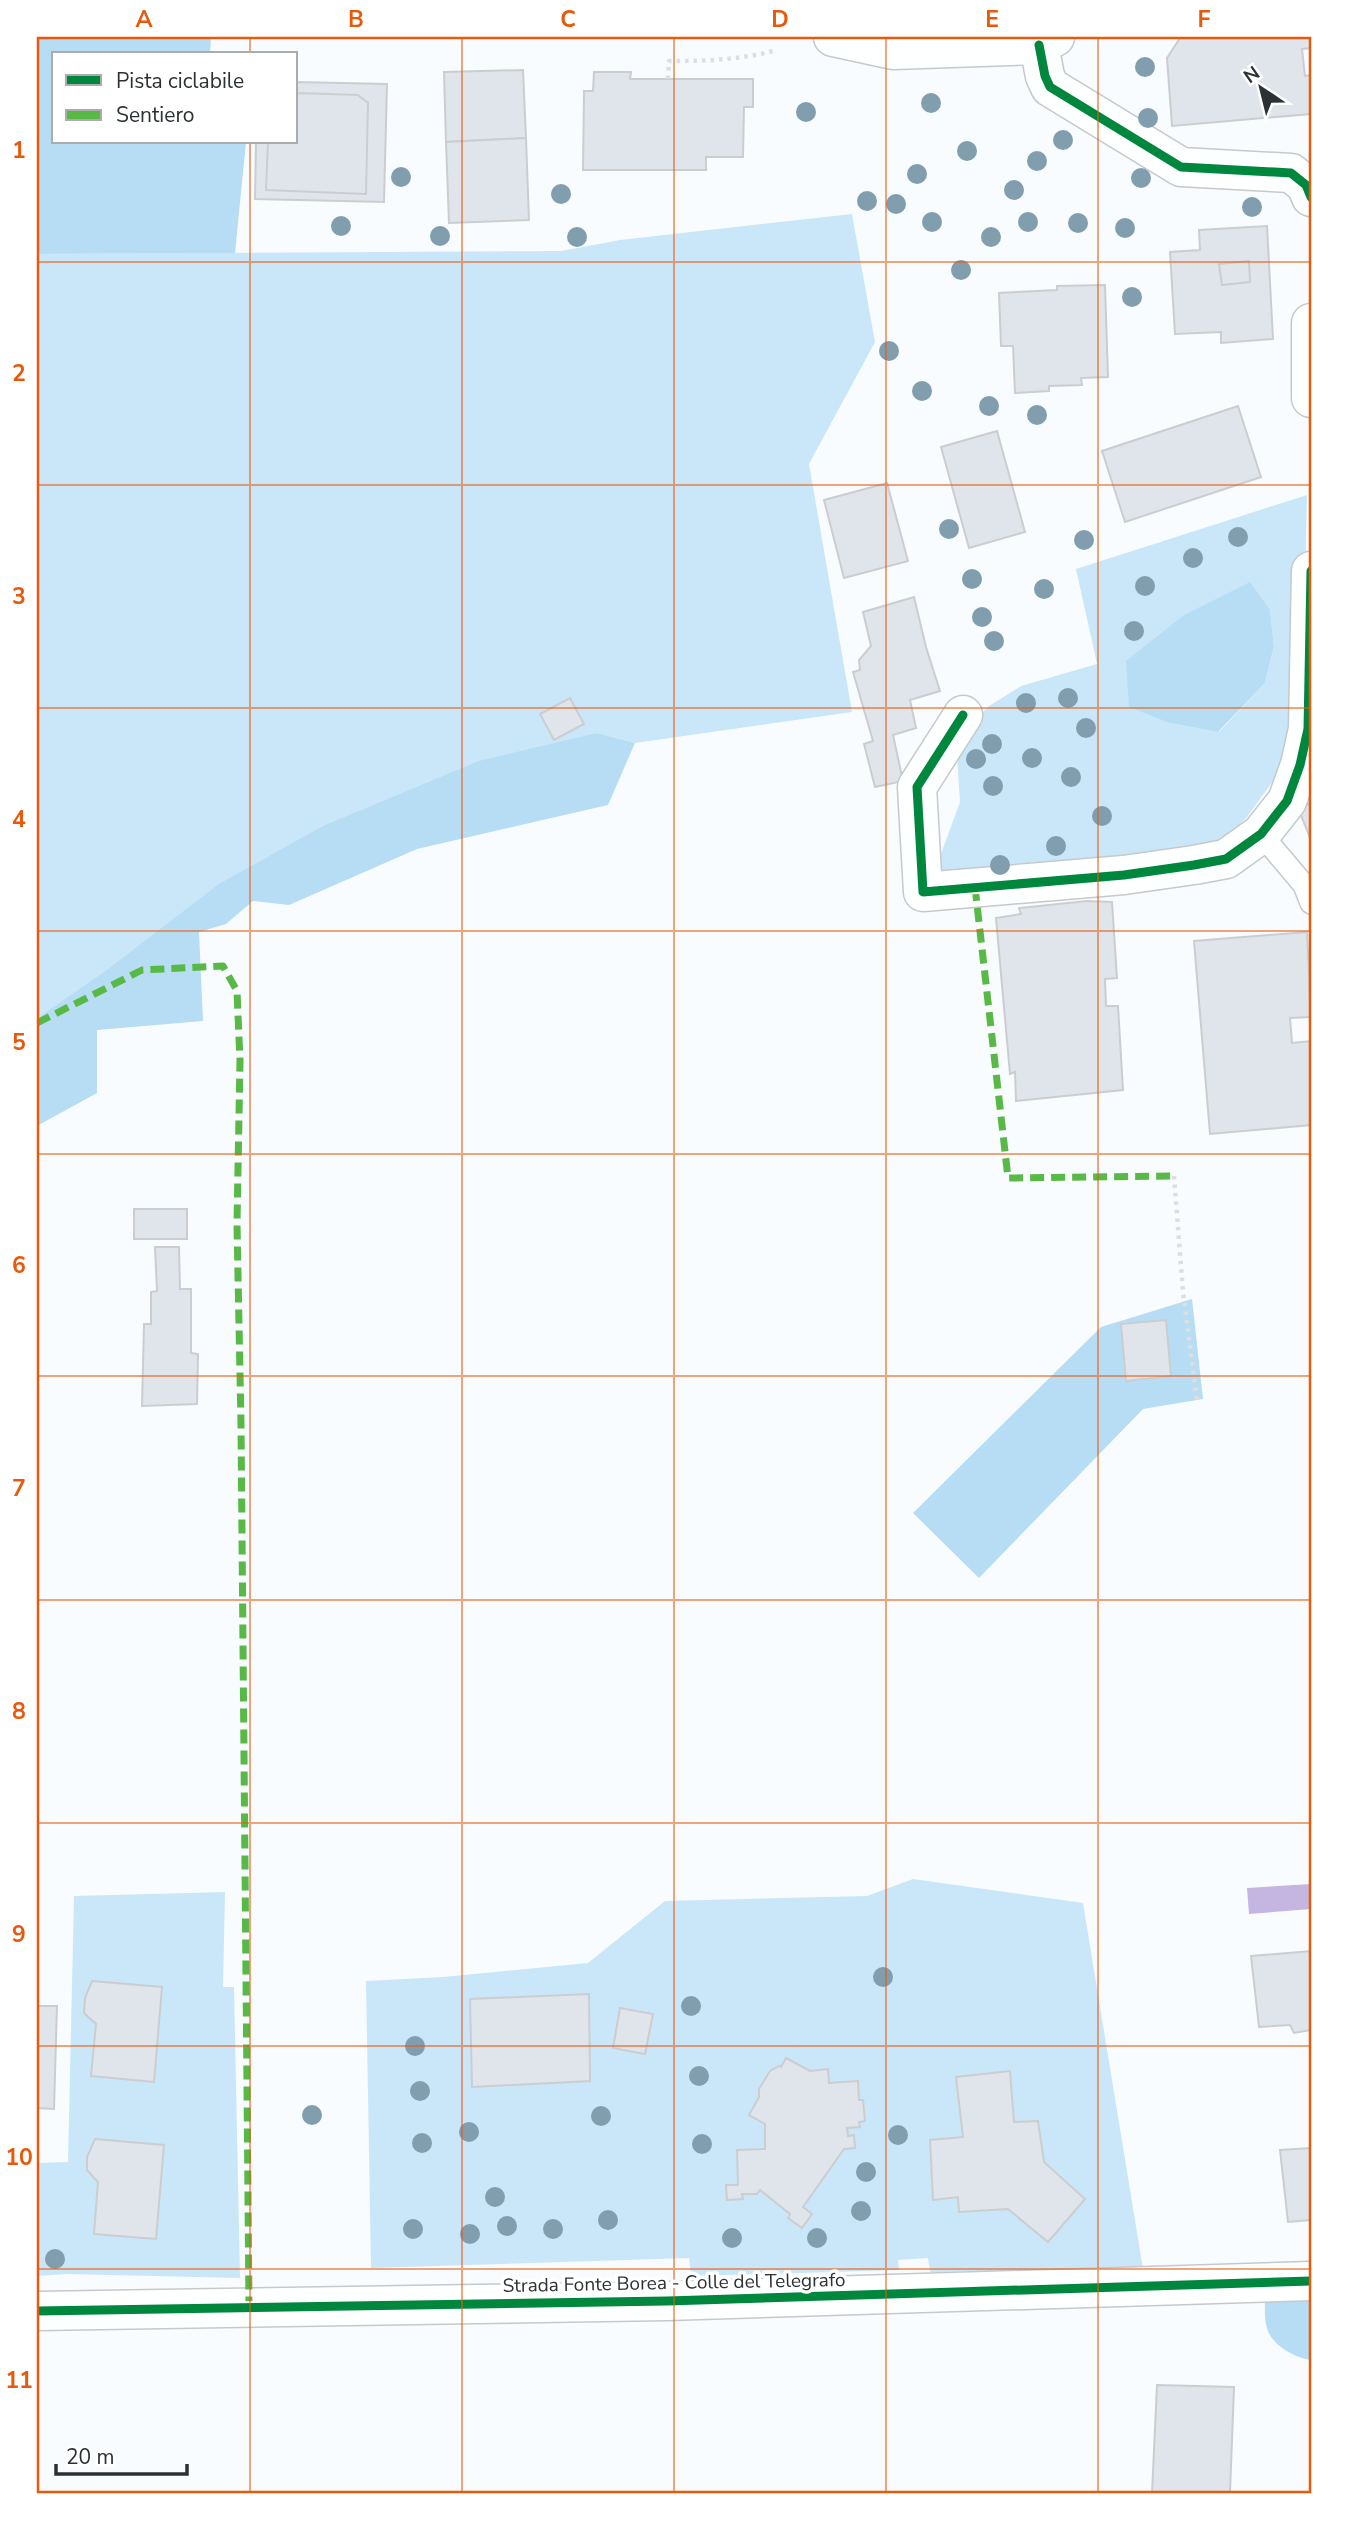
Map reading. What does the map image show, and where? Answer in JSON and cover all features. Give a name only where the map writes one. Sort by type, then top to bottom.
[{"type":"street","points":[[833,37],[893,50],[1047,41],[1042,66],[1050,87],[1181,167],[1291,173],[1306,185],[1311,197]]},
{"type":"street","points":[[1311,323],[1311,398]]},
{"type":"street","points":[[963,715],[917,787],[923,892],[1124,875],[1226,859],[1261,834],[1287,802],[1300,765],[1308,729],[1311,571]]},
{"type":"street","name":"Strada Fonte Borea - Colle del Telegrafo","points":[[37,2311],[667,2301],[1311,2281]]},
{"type":"lane","points":[[1261,834],[1304,885],[1311,903]]},
{"type":"path","points":[[668,79],[669,61],[717,62],[777,50]]},
{"type":"path","points":[[1174,1176],[1183,1292],[1197,1401]]},
{"type":"shaded area","points":[[37,37],[211,37],[210,52],[52,52],[52,144],[246,144],[235,253],[37,254]]},
{"type":"shaded area","points":[[852,214],[875,342],[809,464],[852,712],[635,743],[597,733],[112,966],[37,1018],[37,254],[561,251],[620,240]]},
{"type":"shaded area","points":[[1307,495],[1303,666],[1296,721],[1276,777],[1246,818],[1217,847],[931,881],[960,802],[956,740],[989,706],[1021,686],[1097,664],[1076,569]],"holes":[[[1270,610],[1274,646],[1265,683],[1219,732],[1170,723]]]},
{"type":"shaded area","points":[[1250,582],[1270,610],[1274,646],[1265,683],[1218,732],[1170,723],[1129,707],[1126,661],[1184,615]]},
{"type":"shaded area","points":[[597,733],[635,743],[608,805],[417,849],[289,905],[253,901],[226,924],[199,932],[203,1021],[97,1030],[97,1093],[37,1126],[37,1018],[112,966],[219,884],[323,826],[479,761]]},
{"type":"shaded area","points":[[1192,1299],[1203,1399],[1143,1409],[979,1578],[913,1513],[1101,1327]]},
{"type":"shaded area","points":[[913,1879],[1083,1903],[1143,2269],[930,2272],[928,2258],[898,2260],[899,2270],[691,2276],[689,2258],[371,2268],[366,1981],[443,1977],[588,1963],[665,1901],[867,1896]]},
{"type":"shaded area","points":[[1311,1884],[1311,1909],[1249,1914],[1247,1888]]},
{"type":"shaded area","points":[[225,1892],[223,1987],[234,1987],[240,2278],[67,2274],[37,2276],[37,2163],[68,2162],[74,1896]]},
{"type":"shaded area","points":[[1311,2293],[1311,2360],[1298,2357],[1273,2340],[1265,2321],[1265,2299]]},
{"type":"building","points":[[1311,37],[1311,48],[1302,49],[1305,76],[1311,75],[1311,114],[1172,126],[1167,58],[1180,38]]},
{"type":"building","points":[[523,70],[526,138],[446,142],[444,72]]},
{"type":"building","points":[[594,72],[631,72],[630,79],[753,79],[753,107],[744,107],[743,157],[706,157],[706,170],[583,170],[584,91],[593,91]]},
{"type":"building","points":[[298,82],[387,84],[384,202],[255,199],[256,144],[298,144]]},
{"type":"building","points":[[298,93],[358,95],[368,103],[366,194],[266,190],[268,144],[298,144]]},
{"type":"building","points":[[526,138],[529,220],[449,223],[446,142]]},
{"type":"building","points":[[1267,226],[1273,339],[1221,343],[1221,332],[1175,334],[1170,252],[1200,250],[1199,230]]},
{"type":"building","points":[[1249,261],[1250,282],[1222,285],[1219,264]]},
{"type":"building","points":[[1105,285],[1108,377],[1081,378],[1082,385],[1049,386],[1049,391],[1015,393],[1013,346],[1001,346],[999,293],[1057,290],[1057,286]]},
{"type":"building","points":[[1238,406],[1261,477],[1125,522],[1102,451]]},
{"type":"building","points":[[997,431],[1025,532],[969,548],[941,447]]},
{"type":"building","points":[[887,483],[908,561],[844,578],[824,500]]},
{"type":"building","points":[[914,597],[940,691],[910,700],[916,728],[893,735],[903,781],[875,787],[864,744],[873,741],[853,672],[860,670],[859,660],[871,646],[863,612]]},
{"type":"building","points":[[570,698],[584,724],[554,740],[540,714]]},
{"type":"building","points":[[1311,803],[1311,840],[1298,808]]},
{"type":"building","points":[[1087,901],[1112,902],[1117,978],[1105,979],[1106,1006],[1118,1006],[1123,1090],[1016,1101],[1015,1072],[1010,1074],[996,918],[1021,914],[1019,908]]},
{"type":"building","points":[[1307,932],[1311,1017],[1290,1018],[1292,1043],[1311,1041],[1311,1125],[1210,1134],[1194,941]]},
{"type":"building","points":[[134,1209],[187,1209],[187,1239],[134,1239]]},
{"type":"building","points":[[155,1247],[179,1247],[180,1289],[191,1289],[191,1353],[198,1354],[197,1404],[142,1406],[144,1324],[151,1324],[151,1292],[157,1291]]},
{"type":"building","points":[[1166,1320],[1171,1376],[1126,1381],[1121,1324]]},
{"type":"building","points":[[1311,1951],[1311,2030],[1294,2033],[1290,2025],[1259,2027],[1251,1956]]},
{"type":"building","points":[[92,1981],[162,1987],[154,2082],[91,2076],[96,2024],[84,2013],[85,1998]]},
{"type":"building","points":[[589,1994],[590,2081],[472,2087],[470,1999]]},
{"type":"building","points":[[37,2006],[57,2006],[54,2109],[37,2108]]},
{"type":"building","points":[[620,2008],[653,2014],[645,2054],[613,2048]]},
{"type":"building","points":[[786,2058],[810,2071],[828,2069],[829,2083],[858,2081],[859,2100],[863,2100],[865,2121],[859,2122],[860,2127],[847,2128],[848,2136],[854,2135],[855,2148],[844,2149],[803,2207],[812,2214],[802,2228],[788,2218],[790,2214],[760,2190],[757,2194],[742,2194],[743,2199],[727,2200],[726,2185],[738,2185],[737,2150],[765,2149],[765,2124],[749,2115],[759,2097],[759,2089],[770,2071],[781,2067]]},
{"type":"building","points":[[1010,2071],[1014,2122],[1038,2121],[1044,2162],[1085,2199],[1048,2242],[1008,2209],[959,2212],[958,2197],[933,2200],[930,2140],[963,2137],[956,2077]]},
{"type":"building","points":[[95,2139],[164,2145],[156,2239],[94,2234],[98,2182],[87,2170],[87,2157]]},
{"type":"building","points":[[1311,2148],[1311,2220],[1288,2222],[1280,2150]]},
{"type":"building","points":[[1157,2385],[1234,2387],[1230,2493],[1152,2493]]},
{"type":"marked path","points":[[975,887],[1008,1178],[1174,1176]]},
{"type":"marked path","points":[[37,1023],[142,970],[223,966],[237,991],[240,1061],[237,1224],[249,2308]]},
{"type":"cycle path","points":[[1039,45],[1050,87],[1181,167],[1291,173],[1306,185],[1311,197]]},
{"type":"cycle path","points":[[963,715],[917,787],[923,892],[1124,875],[1226,859],[1261,834],[1287,801],[1300,765],[1308,729],[1311,571]]},
{"type":"cycle path","points":[[37,2311],[667,2301],[1311,2281]]}]
